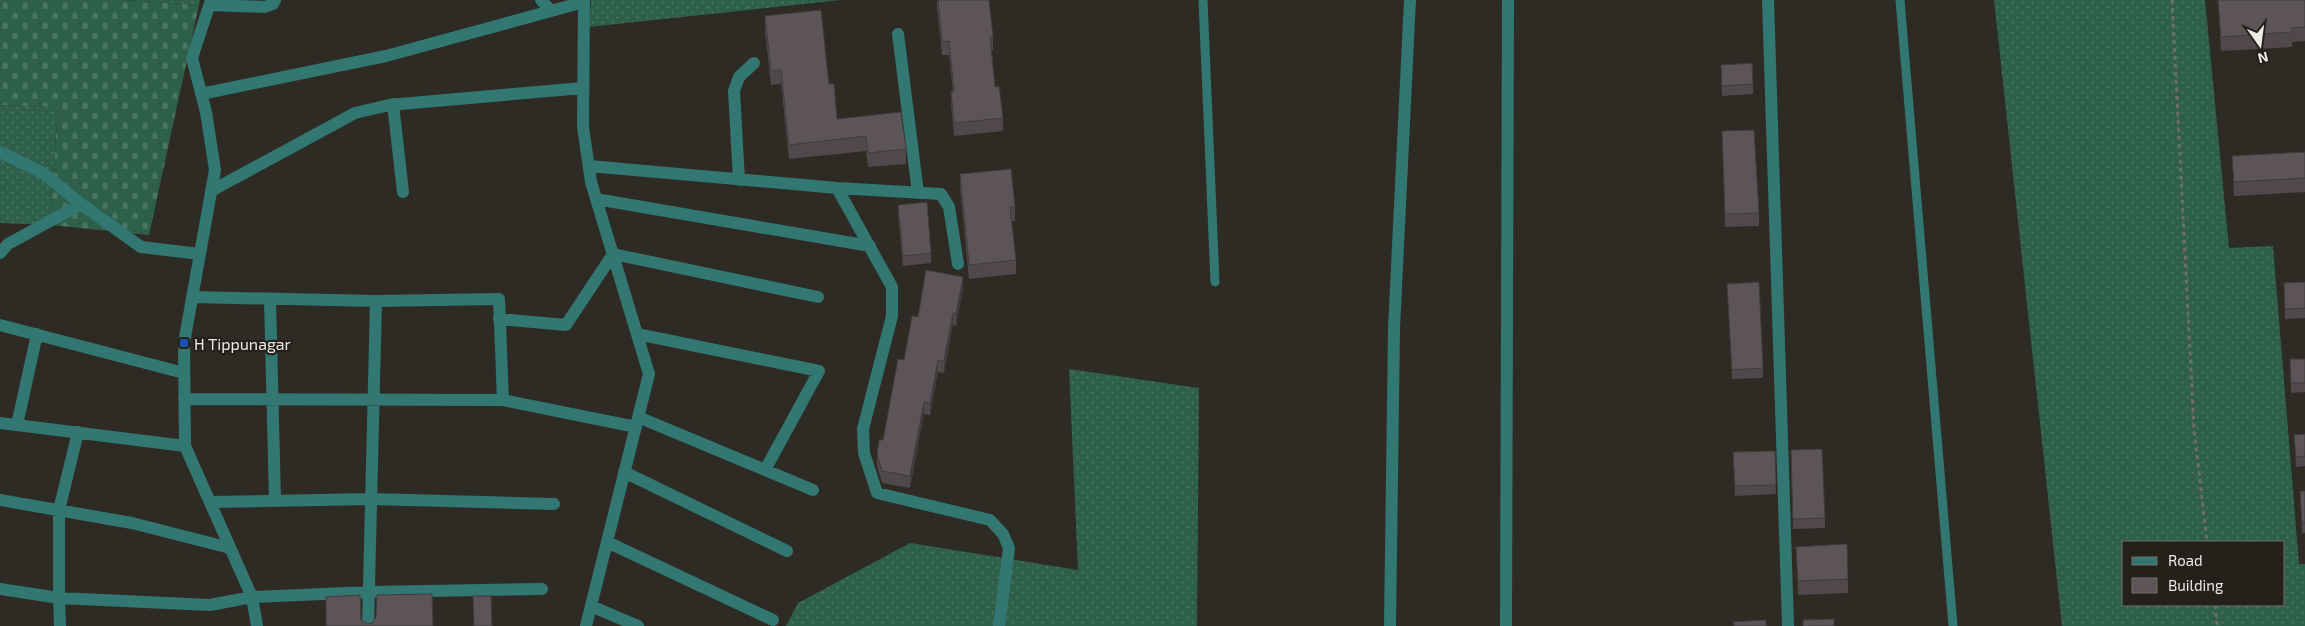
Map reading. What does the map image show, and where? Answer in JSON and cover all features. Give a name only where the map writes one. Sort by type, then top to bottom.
[{"type":"street","points":[[257,626],[252,597],[185,446],[184,343],[215,170],[201,94],[192,58],[211,2],[265,7],[273,4],[276,0]]},
{"type":"street","points":[[542,0],[551,11]]},
{"type":"street","points":[[1390,626],[1394,328],[1410,0]]},
{"type":"street","points":[[1506,626],[1508,0]]},
{"type":"street","points":[[1768,0],[1788,626]]},
{"type":"street","points":[[201,94],[386,56],[584,1],[583,127],[589,166],[596,199],[649,374],[586,626]]},
{"type":"street","points":[[898,34],[918,193]]},
{"type":"street","points":[[739,180],[734,91],[739,77],[754,63]]},
{"type":"street","points":[[211,191],[355,113],[393,104],[583,88]]},
{"type":"street","points":[[393,104],[403,192]]},
{"type":"street","points":[[0,152],[44,173],[81,204],[141,247],[200,254]]},
{"type":"street","points":[[589,166],[837,188],[941,194],[949,207],[958,264]]},
{"type":"street","points":[[837,188],[892,287],[892,316],[863,428],[864,453],[877,493],[990,520],[997,527],[1003,534],[1008,548],[999,626]]},
{"type":"street","points":[[596,199],[870,246]]},
{"type":"street","points":[[0,253],[8,244],[81,204]]},
{"type":"street","points":[[613,254],[818,297]]},
{"type":"street","points":[[500,319],[566,325],[613,254]]},
{"type":"street","points":[[192,297],[376,301],[499,299],[503,400]]},
{"type":"street","points":[[270,299],[275,500]]},
{"type":"street","points":[[368,626],[376,301]]},
{"type":"street","points":[[0,325],[184,373]]},
{"type":"street","points":[[17,426],[37,334]]},
{"type":"street","points":[[637,334],[819,370],[766,470]]},
{"type":"street","points":[[184,399],[503,400],[637,422],[766,470],[813,490]]},
{"type":"street","points":[[0,424],[185,446]]},
{"type":"street","points":[[60,626],[60,510],[78,432]]},
{"type":"street","points":[[624,472],[787,551]]},
{"type":"street","points":[[210,502],[371,499],[554,504]]},
{"type":"street","points":[[0,500],[132,523],[230,548]]},
{"type":"street","points":[[607,542],[773,620]]},
{"type":"street","points":[[0,589],[59,598],[210,605],[252,597],[369,592],[542,589]]},
{"type":"street","points":[[591,606],[638,626]]},
{"type":"lane","points":[[1203,0],[1215,282]]},
{"type":"lane","points":[[1900,0],[1953,626]]},
{"type":"path","points":[[2172,0],[2194,429],[2207,541]]},
{"type":"path","points":[[2215,606],[2217,626]]},
{"type":"green space","points":[[0,0],[124,0],[199,5],[149,235],[50,225],[58,107],[0,105]]},
{"type":"green space","points":[[124,0],[200,0],[199,5]]},
{"type":"green space","points":[[591,0],[841,0],[589,27]]},
{"type":"green space","points":[[1994,0],[2205,0],[2229,248],[2273,246],[2299,564],[2305,564],[2305,626],[2062,626]]},
{"type":"green space","points":[[0,105],[58,107],[50,225],[0,223]]},
{"type":"green space","points":[[1069,369],[1199,388],[1197,626],[786,626],[798,603],[910,543],[1078,570]]},
{"type":"building","points":[[938,0],[989,0],[993,37],[990,37],[995,87],[999,86],[1003,118],[954,123],[951,91],[954,91],[949,41],[942,42]]},
{"type":"building","points":[[2218,0],[2305,0],[2305,27],[2292,28],[2292,32],[2221,37]]},
{"type":"building","points":[[821,10],[829,84],[834,84],[837,119],[901,112],[906,149],[868,153],[866,136],[789,145],[781,70],[771,71],[765,16]]},
{"type":"building","points":[[1752,63],[1753,84],[1722,86],[1721,65]]},
{"type":"building","points":[[1754,130],[1759,213],[1725,214],[1722,131]]},
{"type":"building","points":[[2305,152],[2305,178],[2234,182],[2232,156]]},
{"type":"building","points":[[1011,169],[1015,207],[1010,207],[1016,260],[969,265],[960,174]]},
{"type":"building","points":[[927,202],[931,253],[903,256],[898,205]]},
{"type":"building","points":[[926,270],[963,277],[956,314],[953,313],[944,361],[938,360],[930,403],[924,402],[910,476],[882,471],[877,454],[879,440],[883,440],[898,359],[904,360],[912,316],[918,317]]},
{"type":"building","points":[[1759,282],[1763,368],[1732,370],[1727,284]]},
{"type":"building","points":[[2305,282],[2305,308],[2285,309],[2284,283]]},
{"type":"building","points":[[2290,359],[2305,359],[2305,383],[2291,383]]},
{"type":"building","points":[[2305,434],[2305,456],[2296,457],[2294,435]]},
{"type":"building","points":[[1822,449],[1825,518],[1793,519],[1791,450]]},
{"type":"building","points":[[1775,451],[1776,485],[1735,486],[1733,452]]},
{"type":"building","points":[[2300,491],[2305,491],[2305,523],[2302,523]]},
{"type":"building","points":[[1847,544],[1848,579],[1798,581],[1796,547]]},
{"type":"building","points":[[432,594],[433,626],[326,626],[326,597],[360,595],[361,620],[368,624],[372,623],[376,617],[377,595]]},
{"type":"building","points":[[473,596],[491,596],[492,626],[474,626]]},
{"type":"building","points":[[1834,619],[1834,626],[1803,626],[1803,620]]},
{"type":"building","points":[[1766,620],[1766,626],[1734,626],[1733,622]]},
{"type":"place","name":"H Tippunagar","points":[[184,343]]}]
